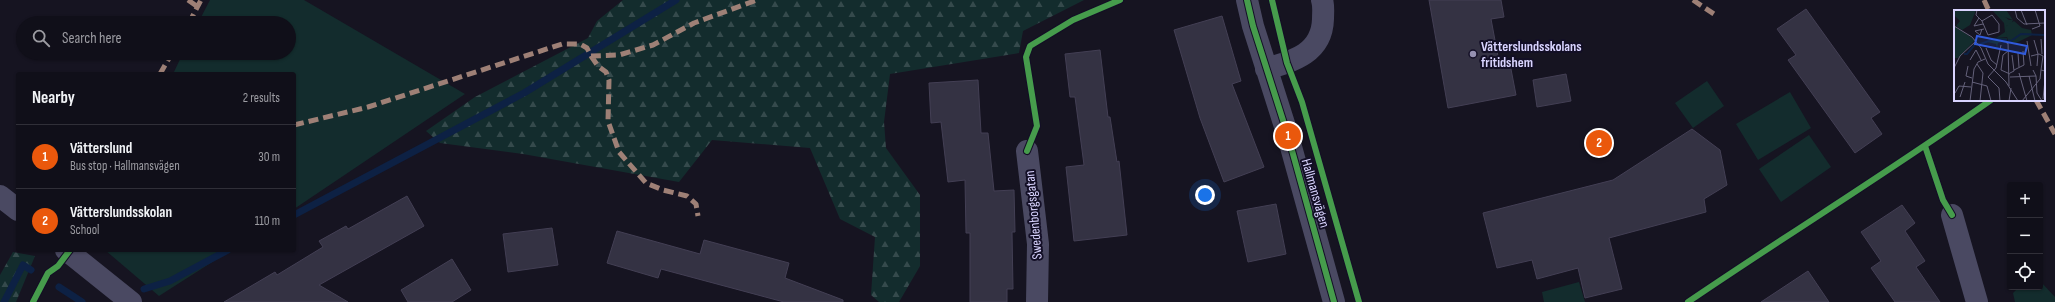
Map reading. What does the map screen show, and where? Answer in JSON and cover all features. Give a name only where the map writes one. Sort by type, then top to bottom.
[{"type":"street","name":"Hallmansvägen","points":[[1247,0],[1266,69],[1288,136],[1334,302]]},
{"type":"street","points":[[1266,69],[1299,58],[1317,44],[1322,24],[1322,0]]},
{"type":"street","name":"Swedenborgsgatan","points":[[1027,151],[1038,244],[1038,302]]},
{"type":"street","points":[[1952,215],[1977,302]]},
{"type":"street","points":[[68,252],[131,302]]},
{"type":"green space","points":[[210,0],[304,0],[465,94],[296,208],[296,72],[174,72],[180,60],[296,60],[296,16],[202,16]]},
{"type":"green space","points":[[623,0],[1084,0],[1023,31],[1019,53],[890,74],[884,122],[886,148],[920,195],[920,266],[899,302],[879,302],[871,295],[875,237],[840,219],[810,148],[712,140],[679,182],[523,154],[440,143],[426,131],[475,97],[588,38],[597,21]]},
{"type":"green space","points":[[1707,81],[1724,106],[1693,128],[1675,103]]},
{"type":"green space","points":[[1790,92],[1811,128],[1758,160],[1736,124]]},
{"type":"green space","points":[[1809,135],[1831,167],[1781,202],[1759,169]]},
{"type":"green space","points":[[13,252],[35,256],[16,302],[0,302],[0,275]]},
{"type":"green space","points":[[107,252],[228,252],[159,296]]},
{"type":"green space","points":[[1579,282],[1585,302],[1544,302],[1542,292]]},
{"type":"green space","points":[[2043,284],[2055,297],[2055,302],[2015,302],[2013,293],[2016,290],[2043,290]]},
{"type":"building","name":"Vätterslundsskolans fritidshem","points":[[1429,0],[1501,0],[1504,17],[1491,19],[1500,67],[1510,64],[1516,95],[1448,108]]},
{"type":"building","points":[[1806,9],[1880,112],[1871,118],[1882,134],[1855,153],[1788,60],[1796,55],[1777,29]]},
{"type":"building","points":[[1222,16],[1241,81],[1232,84],[1264,167],[1224,182],[1200,118],[1174,30]]},
{"type":"building","points":[[1100,50],[1108,117],[1110,117],[1117,162],[1119,161],[1127,235],[1074,241],[1066,167],[1084,165],[1075,97],[1070,97],[1065,54]]},
{"type":"building","points":[[1566,74],[1571,101],[1537,107],[1533,80]]},
{"type":"building","points":[[978,80],[981,133],[988,133],[994,191],[1014,190],[1015,232],[1012,232],[1013,289],[1007,289],[1007,302],[970,302],[970,233],[966,233],[965,180],[948,182],[941,122],[931,123],[929,83]]},
{"type":"building","points":[[1692,129],[1720,150],[1727,185],[1704,199],[1706,212],[1609,238],[1622,289],[1585,298],[1578,268],[1537,279],[1532,260],[1497,268],[1483,213],[1613,180]]},
{"type":"building","points":[[407,196],[424,226],[319,285],[348,302],[224,302],[275,272],[277,275],[323,247],[319,241],[346,226],[348,229]]},
{"type":"building","points":[[1276,204],[1286,254],[1248,262],[1237,211]]},
{"type":"building","points":[[1902,205],[1915,223],[1905,231],[1925,261],[1916,267],[1940,302],[1895,302],[1871,268],[1881,261],[1861,232]]},
{"type":"building","points":[[552,228],[558,265],[508,272],[503,234]]},
{"type":"building","points":[[617,231],[700,254],[704,240],[789,263],[785,278],[843,300],[843,302],[784,302],[661,269],[658,278],[607,263]]},
{"type":"building","points":[[452,259],[471,290],[452,302],[408,302],[401,290]]},
{"type":"building","points":[[1808,271],[1829,302],[1761,302]]},
{"type":"waterway","points":[[296,214],[524,93],[676,0]]},
{"type":"waterway","points":[[144,289],[170,281],[224,252]]},
{"type":"waterway","points":[[4,302],[23,265],[31,270]]},
{"type":"waterway","points":[[59,287],[82,302]]},
{"type":"marked path","points":[[188,0],[198,7]]},
{"type":"marked path","points":[[193,16],[201,0]]},
{"type":"marked path","points":[[296,125],[368,107],[562,44],[580,44],[587,48],[591,56],[619,55],[653,45],[694,23],[757,0]]},
{"type":"marked path","points":[[1693,0],[1717,16]]},
{"type":"marked path","points":[[1984,0],[1989,10]]},
{"type":"marked path","points":[[591,56],[598,66],[606,72],[609,80],[608,121],[619,152],[646,183],[663,190],[687,196],[696,204],[698,216]]},
{"type":"marked path","points":[[161,72],[168,60]]},
{"type":"marked path","points":[[2037,101],[2055,134]]},
{"type":"cycle path","points":[[1027,151],[1037,126],[1026,57],[1030,46],[1073,20],[1120,0]]},
{"type":"cycle path","points":[[1247,0],[1253,26],[1288,136],[1334,302]]},
{"type":"cycle path","points":[[1272,0],[1287,63],[1302,102],[1359,302]]},
{"type":"cycle path","points":[[1688,302],[1916,152],[1990,101]]},
{"type":"cycle path","points":[[1925,146],[1943,200],[1952,215]]},
{"type":"cycle path","points":[[33,302],[48,273],[58,266],[68,252]]},
{"type":"place","name":"Vätterslundsskolans fritidshem","points":[[1473,54]]},
{"type":"place","name":"Vätterslund","points":[[1288,136]]},
{"type":"place","name":"Vätterslundsskolan","points":[[1599,143]]}]
